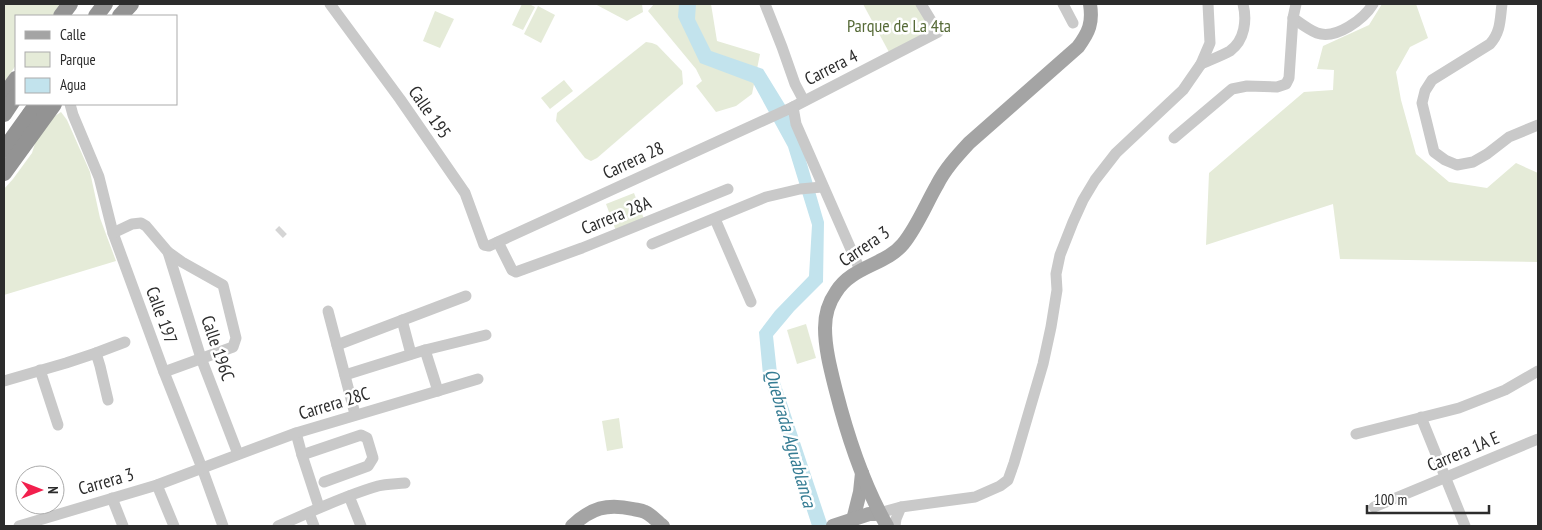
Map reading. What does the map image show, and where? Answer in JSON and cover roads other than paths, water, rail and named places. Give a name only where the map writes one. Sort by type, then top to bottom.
[{"type":"highway","points":[[62,15],[70,4]]},
{"type":"highway","points":[[74,15],[82,4]]},
{"type":"highway","points":[[97,15],[105,4]]},
{"type":"highway","points":[[119,15],[131,4]]},
{"type":"highway","points":[[4,96],[15,80]]},
{"type":"highway","points":[[4,114],[15,98]]},
{"type":"highway","points":[[4,150],[43,107]]},
{"type":"highway","points":[[6,171],[43,107]]},
{"type":"highway","points":[[6,171],[43,107]]},
{"type":"main road","name":"Carrera 3","points":[[887,526],[875,518],[846,428],[833,379],[828,356],[825,326],[829,305],[836,290],[849,278],[898,250],[928,203],[937,184],[954,159],[969,143],[1078,47],[1086,36],[1091,24],[1090,6]]},
{"type":"main road","points":[[851,523],[860,492],[862,473]]},
{"type":"main road","points":[[572,526],[581,517],[595,510],[611,507],[624,507],[645,512],[663,526]]},
{"type":"main road","points":[[833,526],[875,518]]},
{"type":"street","name":"Calle 195","points":[[330,4],[400,99],[465,193],[484,245],[493,244],[512,270],[516,272]]},
{"type":"street","points":[[765,4],[794,84],[804,101]]},
{"type":"street","name":"Carrera 4","points":[[791,108],[938,32],[921,4]]},
{"type":"street","points":[[1063,4],[1073,23]]},
{"type":"street","points":[[875,518],[901,507],[975,497],[1000,486],[1008,480],[1043,364],[1051,327],[1056,290],[1056,274],[1060,255],[1073,222],[1095,180],[1116,153],[1183,90],[1201,64],[1210,43],[1208,4]]},
{"type":"street","points":[[1201,64],[1230,50],[1240,39],[1246,16],[1243,4]]},
{"type":"street","points":[[1174,138],[1232,89],[1247,86],[1276,87],[1286,84],[1289,78],[1293,18],[1296,4]]},
{"type":"street","points":[[1293,18],[1317,33],[1327,34],[1353,25],[1374,4]]},
{"type":"street","points":[[1502,4],[1499,31],[1496,38],[1490,44],[1432,80],[1425,92],[1422,104],[1430,141],[1434,152],[1445,160],[1457,165],[1473,162],[1509,137],[1538,125]]},
{"type":"street","name":"Calle 197","points":[[43,107],[60,106],[72,110],[99,177],[113,233],[223,526]]},
{"type":"street","name":"Carrera 28","points":[[493,244],[791,108]]},
{"type":"street","points":[[791,108],[819,187],[860,270]]},
{"type":"street","points":[[652,244],[766,197],[800,189],[819,187]]},
{"type":"street","name":"Carrera 28A","points":[[516,272],[582,248],[728,189]]},
{"type":"street","points":[[715,219],[751,302]]},
{"type":"street","name":"Calle 196C","points":[[113,233],[132,224],[141,223],[146,226],[168,252],[182,262],[224,285],[236,338],[233,347],[202,358]]},
{"type":"street","name":"Calle 196C","points":[[168,252],[202,358],[238,454]]},
{"type":"street","points":[[337,345],[466,296]]},
{"type":"street","points":[[328,310],[355,414]]},
{"type":"street","points":[[402,320],[411,354]]},
{"type":"street","points":[[345,375],[425,350],[486,335]]},
{"type":"street","points":[[4,381],[96,353],[125,342]]},
{"type":"street","points":[[425,350],[438,391]]},
{"type":"street","points":[[96,353],[108,400]]},
{"type":"street","points":[[164,372],[202,358]]},
{"type":"street","points":[[40,370],[58,425]]},
{"type":"street","points":[[1356,434],[1459,408],[1506,390],[1538,371]]},
{"type":"street","name":"Carrera 28C","points":[[202,468],[296,433],[478,379]]},
{"type":"street","points":[[1421,417],[1465,526]]},
{"type":"street","points":[[296,433],[319,507]]},
{"type":"street","points":[[302,455],[361,434],[367,438],[373,458],[368,466],[324,482]]},
{"type":"street","name":"Carrera 1A E","points":[[1374,507],[1538,439]]},
{"type":"street","name":"Carrera 3","points":[[22,526],[157,485],[202,468]]},
{"type":"street","points":[[278,526],[319,507],[379,485],[405,483]]},
{"type":"street","points":[[157,485],[174,526]]},
{"type":"street","points":[[349,496],[361,526]]},
{"type":"street","points":[[112,498],[123,526]]},
{"type":"street","points":[[895,526],[901,507]]},
{"type":"street","points":[[309,513],[314,526]]},
{"type":"water","name":"Quebrada Aguablanca","points":[[679,4],[696,4],[695,19],[711,51],[763,69],[787,108],[801,143],[824,222],[823,282],[794,311],[773,336],[777,373],[828,526],[812,526],[763,375],[759,332],[775,311],[809,276],[812,225],[788,147],[753,83],[700,63],[678,17]]},
{"type":"tunnel","points":[[279,234],[283,230]]},
{"type":"park label","name":"Parque de La 4ta","points":[[899,25]]}]
